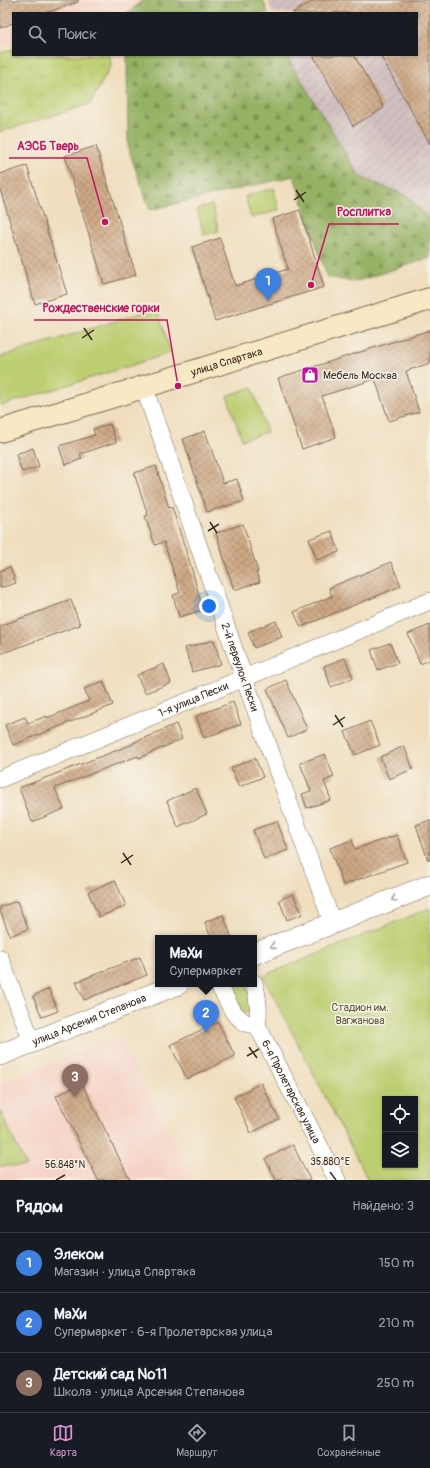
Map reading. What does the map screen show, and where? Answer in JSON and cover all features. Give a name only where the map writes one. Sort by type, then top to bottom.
[{"type":"main road","name":"улица Спартака","points":[[0,431],[430,299]]},
{"type":"street","name":"2-й переулок Пески","points":[[144,387],[244,678],[332,922]]},
{"type":"street","name":"1-я улица Пески","points":[[0,779],[430,601]]},
{"type":"street","points":[[257,953],[332,922],[430,885]]},
{"type":"street","points":[[0,958],[32,1042]]},
{"type":"street","name":"улица Арсения Степанова","points":[[0,1055],[170,987]]},
{"type":"street","points":[[220,987],[234,1013],[245,1022],[257,1025],[259,1016],[255,987]]},
{"type":"street","name":"6-я Пролетарская улица","points":[[257,1025],[337,1180]]},
{"type":"shaded area","points":[[0,0],[143,0],[128,12],[12,12],[12,43],[0,47]]},
{"type":"shaded area","points":[[268,0],[430,0],[430,258],[365,278],[287,56],[418,56],[418,12],[272,12]]},
{"type":"shaded area","points":[[119,1036],[192,1176],[184,1180],[0,1180],[0,1084]]},
{"type":"green space","points":[[143,0],[263,0],[268,12],[128,12]]},
{"type":"green space","points":[[12,49],[12,56],[110,56],[111,66],[90,104],[0,132],[0,53]]},
{"type":"green space","points":[[127,56],[287,56],[360,177],[407,196],[430,220],[430,258],[354,282],[327,277],[294,176],[150,210],[128,148]]},
{"type":"green space","points":[[274,188],[279,210],[251,218],[245,196]]},
{"type":"green space","points":[[212,205],[219,231],[204,235],[197,209]]},
{"type":"green space","points":[[157,308],[171,353],[0,406],[0,357]]},
{"type":"green space","points":[[252,387],[267,432],[242,440],[227,396]]},
{"type":"green space","name":"Стадион им. Вагжанова","points":[[430,908],[430,1180],[368,1180],[263,976]]},
{"type":"green space","points":[[229,987],[247,987],[253,1006],[249,1011],[241,1012]]},
{"type":"green space","points":[[0,1110],[26,1166],[0,1166]]},
{"type":"building","points":[[0,0],[78,0],[78,2],[48,12],[12,12],[12,23],[0,28]]},
{"type":"building","points":[[315,0],[430,0],[430,144],[381,56],[418,56],[418,12],[294,12]]},
{"type":"building","points":[[314,56],[355,56],[384,108],[353,126]]},
{"type":"building","points":[[96,146],[136,275],[104,284],[65,156]]},
{"type":"building","points":[[27,166],[67,294],[35,304],[0,189],[0,174]]},
{"type":"building","points":[[300,210],[324,287],[215,321],[192,247],[220,238],[235,286],[288,269],[272,219]]},
{"type":"building","points":[[430,330],[430,363],[406,371],[419,412],[389,421],[375,379],[322,396],[336,437],[302,449],[278,378]]},
{"type":"building","points":[[110,424],[116,442],[80,454],[82,459],[65,465],[59,446],[95,435],[93,429]]},
{"type":"building","points":[[205,431],[223,483],[237,479],[244,501],[207,512],[183,439]]},
{"type":"building","points":[[33,448],[39,467],[22,472],[16,454]]},
{"type":"building","points":[[156,466],[169,508],[172,507],[203,610],[179,617],[173,595],[180,593],[164,542],[155,545],[145,516],[148,515],[134,473]]},
{"type":"building","points":[[243,524],[260,582],[234,590],[216,533]]},
{"type":"building","points":[[332,531],[339,552],[317,560],[309,539]]},
{"type":"building","points":[[391,562],[401,586],[301,627],[294,612],[332,596],[329,588]]},
{"type":"building","points":[[10,567],[16,583],[0,588],[0,571]]},
{"type":"building","points":[[71,600],[80,625],[0,654],[0,626]]},
{"type":"building","points":[[276,621],[282,637],[254,648],[248,632]]},
{"type":"building","points":[[430,625],[430,660],[420,664],[408,634]]},
{"type":"building","points":[[214,640],[221,664],[192,672],[185,648]]},
{"type":"building","points":[[390,643],[398,663],[378,670],[371,650]]},
{"type":"building","points":[[345,658],[353,678],[331,687],[324,666]]},
{"type":"building","points":[[164,664],[171,683],[145,693],[137,675]]},
{"type":"building","points":[[286,680],[307,729],[288,738],[267,689]]},
{"type":"building","points":[[103,681],[113,705],[13,745],[5,725],[25,717],[28,723],[47,716],[47,718],[89,701],[84,689]]},
{"type":"building","points":[[233,702],[241,724],[204,738],[196,716]]},
{"type":"building","points":[[370,721],[380,745],[355,755],[345,732]]},
{"type":"building","points":[[176,724],[182,739],[139,758],[138,756],[55,788],[64,809],[32,822],[19,788],[133,744]]},
{"type":"building","points":[[404,746],[413,769],[389,779],[380,757]]},
{"type":"building","points":[[325,754],[334,777],[324,781],[331,800],[307,808],[302,794],[311,791],[300,763]]},
{"type":"building","points":[[255,758],[263,777],[239,787],[231,768]]},
{"type":"building","points":[[196,788],[207,814],[178,827],[167,801]]},
{"type":"building","points":[[430,820],[430,860],[428,860],[416,825]]},
{"type":"building","points":[[277,821],[288,850],[264,859],[253,830]]},
{"type":"building","points":[[397,835],[407,862],[343,885],[330,848],[352,840],[355,849]]},
{"type":"building","points":[[115,880],[126,906],[99,917],[88,892]]},
{"type":"building","points":[[293,894],[302,914],[287,920],[279,900]]},
{"type":"building","points":[[17,901],[28,929],[10,936],[0,911],[0,907]]},
{"type":"building","points":[[223,915],[231,935],[210,935],[205,922]]},
{"type":"building","points":[[140,957],[147,975],[84,1000],[76,982]]},
{"type":"building","points":[[49,989],[58,1011],[42,1017],[33,996]]},
{"type":"building","points":[[218,1022],[235,1056],[187,1079],[170,1045]]},
{"type":"building","points":[[82,1083],[130,1180],[98,1180],[56,1096]]},
{"type":"building","points":[[261,1083],[279,1119],[251,1133],[234,1097]]},
{"type":"building","points":[[293,1145],[310,1180],[276,1180],[265,1159]]},
{"type":"place","name":"АЭСБ Тверь","points":[[105,222]]},
{"type":"place","name":"Росплитка","points":[[311,285]]},
{"type":"place","name":"Элеком","points":[[268,301]]},
{"type":"place","name":"Мебель Москва","points":[[310,375]]},
{"type":"place","name":"Рождественские горки","points":[[178,386]]},
{"type":"place","name":"МаХи","points":[[206,1033]]},
{"type":"place","name":"Детский сад №11","points":[[75,1097]]}]
